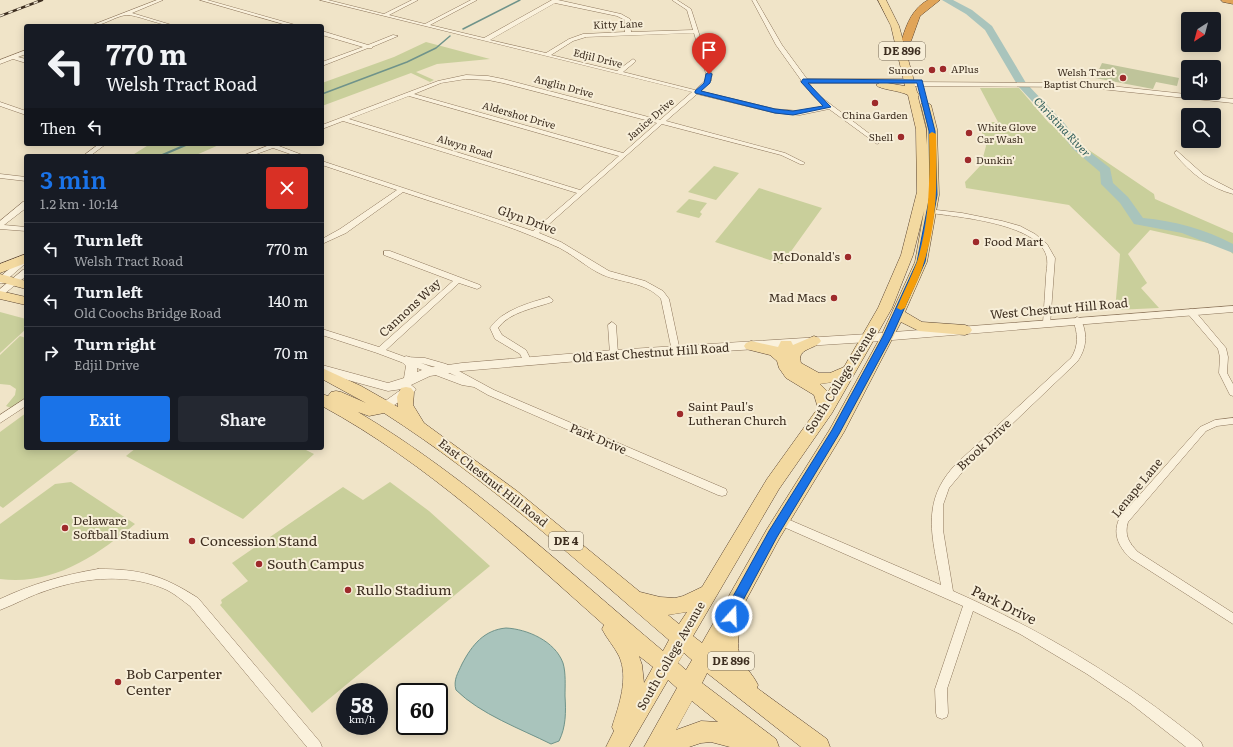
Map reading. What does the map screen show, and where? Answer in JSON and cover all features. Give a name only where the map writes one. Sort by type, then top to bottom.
[{"type":"highway","points":[[1226,0],[1233,1]]},
{"type":"highway","points":[[907,39],[912,22],[922,7],[932,1]]},
{"type":"main road","name":"South College Avenue","points":[[655,747],[781,521],[836,432],[888,336],[921,262],[933,195],[932,129],[895,26],[882,0]]},
{"type":"main road","name":"South College Avenue","points":[[617,747],[773,484],[826,409],[849,371],[896,285],[907,255],[920,209],[923,192],[921,129],[914,80],[907,39],[892,0]]},
{"type":"main road","points":[[882,83],[900,79],[914,80]]},
{"type":"main road","points":[[882,83],[902,88],[914,80]]},
{"type":"main road","points":[[7,279],[24,261]]},
{"type":"main road","points":[[0,294],[24,300]]},
{"type":"main road","points":[[898,314],[919,326],[965,330]]},
{"type":"main road","points":[[814,341],[797,349],[794,355],[794,364],[803,374],[810,377],[826,379],[849,371]]},
{"type":"main road","points":[[786,344],[784,359],[785,368],[793,376],[820,391],[825,396],[826,409]]},
{"type":"main road","points":[[751,346],[775,351],[784,359]]},
{"type":"main road","name":"East Chestnut Hill Road","points":[[324,375],[386,407],[422,429],[495,482],[705,659]]},
{"type":"main road","points":[[408,386],[403,403],[406,410],[422,429]]},
{"type":"main road","points":[[324,391],[369,410],[386,407]]},
{"type":"main road","name":"East Chestnut Hill Road","points":[[324,400],[378,431],[427,464],[487,512],[666,665]]},
{"type":"main road","points":[[632,597],[656,606],[669,608],[691,603],[708,593]]},
{"type":"main road","points":[[589,600],[624,643],[634,670],[634,687],[617,747]]},
{"type":"main road","name":"DE 896","points":[[735,604],[726,641],[728,655],[732,666],[767,708]]},
{"type":"main road","name":"DE 4","points":[[705,659],[818,747]]},
{"type":"main road","name":"DE 4","points":[[666,665],[768,747]]},
{"type":"main road","points":[[670,747],[680,738],[706,731],[719,732],[734,736],[752,747]]},
{"type":"street","points":[[98,24],[161,0]]},
{"type":"street","points":[[202,0],[289,24]]},
{"type":"street","name":"Edjil Drive","points":[[322,0],[786,113],[800,113],[828,107]]},
{"type":"street","points":[[345,5],[356,0]]},
{"type":"street","points":[[385,15],[416,0]]},
{"type":"street","points":[[426,25],[475,0]]},
{"type":"street","points":[[485,40],[555,0],[620,15],[626,19],[628,33]]},
{"type":"street","name":"Janice Drive","points":[[534,234],[697,92],[707,83],[710,78],[694,31],[695,26],[689,9],[674,0]]},
{"type":"street","points":[[754,0],[779,45],[805,83],[828,107],[877,142]]},
{"type":"street","points":[[127,13],[165,24]]},
{"type":"street","name":"Kitty Lane","points":[[547,55],[580,36],[694,31]]},
{"type":"street","points":[[324,34],[370,47]]},
{"type":"street","points":[[324,63],[370,47],[395,36]]},
{"type":"street","points":[[0,62],[24,53]]},
{"type":"street","points":[[13,57],[24,60]]},
{"type":"street","points":[[618,73],[633,61]]},
{"type":"street","name":"Anglin Drive","points":[[324,126],[408,94],[453,79],[488,78],[783,154],[802,163]]},
{"type":"street","points":[[914,80],[972,84],[1096,86],[1233,101]]},
{"type":"street","points":[[805,83],[882,83]]},
{"type":"street","name":"Aldershot Drive","points":[[408,94],[624,155]]},
{"type":"street","points":[[0,104],[24,112]]},
{"type":"street","name":"Alwyn Road","points":[[342,119],[581,192]]},
{"type":"street","points":[[89,154],[100,146]]},
{"type":"street","points":[[251,154],[273,146]]},
{"type":"street","points":[[278,146],[297,154]]},
{"type":"street","points":[[1177,153],[1187,165],[1202,178],[1233,192]]},
{"type":"street","name":"Glyn Drive","points":[[324,164],[534,234],[558,244],[606,273],[642,283],[660,293],[665,299],[676,351]]},
{"type":"street","points":[[324,171],[332,166]]},
{"type":"street","points":[[0,176],[24,178]]},
{"type":"street","points":[[324,241],[343,231],[402,190]]},
{"type":"street","points":[[0,226],[24,206]]},
{"type":"street","points":[[931,211],[1010,225],[1028,233],[1042,243],[1050,253],[1051,258],[1047,322]]},
{"type":"street","points":[[0,226],[24,229]]},
{"type":"street","name":"Cannons Way","points":[[387,253],[477,287]]},
{"type":"street","points":[[0,294],[7,279],[24,273]]},
{"type":"street","name":"Cannons Way","points":[[435,371],[380,351],[458,280]]},
{"type":"street","points":[[528,362],[523,352],[498,337],[494,328],[497,322],[506,316],[549,300]]},
{"type":"street","name":"West Chestnut Hill Road","points":[[868,338],[1047,322],[1233,309]]},
{"type":"street","points":[[1191,312],[1222,348],[1224,357],[1223,373],[1233,393]]},
{"type":"street","name":"Brook Drive","points":[[948,594],[938,518],[942,492],[949,479],[961,466],[1074,360],[1080,351],[1082,341],[1081,330],[1077,320]]},
{"type":"street","points":[[612,325],[614,354]]},
{"type":"street","points":[[324,333],[380,351]]},
{"type":"street","name":"Old East Chestnut Hill Road","points":[[386,407],[408,386],[435,371],[614,354],[868,338]]},
{"type":"street","points":[[406,360],[412,365],[408,386]]},
{"type":"street","name":"Cannons Way","points":[[406,360],[422,360],[449,369]]},
{"type":"street","points":[[466,377],[470,371],[479,366]]},
{"type":"street","name":"Old East Chestnut Hill Road","points":[[324,369],[382,386],[408,386]]},
{"type":"street","name":"Park Drive","points":[[449,369],[466,377],[476,385]]},
{"type":"street","name":"Park Drive","points":[[435,371],[464,383],[476,385],[722,492]]},
{"type":"street","points":[[0,420],[24,402]]},
{"type":"street","name":"Lenape Lane","points":[[1233,421],[1215,423],[1203,429],[1124,520],[1120,530],[1123,542],[1134,555],[1233,619]]},
{"type":"street","name":"Park Drive","points":[[781,521],[948,594],[1024,630],[1070,657],[1120,690],[1196,747]]},
{"type":"street","points":[[0,605],[48,585],[97,574],[130,574],[168,584],[178,589],[194,602],[315,747]]},
{"type":"street","points":[[942,713],[941,689],[969,604]]},
{"type":"green space","points":[[426,42],[490,59],[437,64],[416,72],[434,80],[430,82],[411,73],[324,105],[324,82],[394,57]]},
{"type":"green space","points":[[1102,63],[1179,78],[1177,86],[1156,82],[1153,89],[1095,78]]},
{"type":"green space","points":[[980,88],[1019,88],[1049,123],[1154,194],[1155,199],[1233,233],[1233,254],[1226,247],[1150,230],[1128,254],[1147,283],[1141,288],[1159,308],[1115,310],[1120,254],[1069,205],[966,188],[965,182],[981,165],[986,146],[979,122],[998,122]]},
{"type":"green space","points":[[147,146],[216,146],[198,154],[134,154]]},
{"type":"green space","points":[[714,166],[739,173],[716,200],[688,192]]},
{"type":"green space","points":[[759,188],[822,208],[782,264],[715,242]]},
{"type":"green space","points":[[689,199],[707,203],[700,212],[702,214],[699,218],[676,212]]},
{"type":"green space","points":[[0,312],[24,318],[24,331],[0,353]]},
{"type":"green space","points":[[20,336],[24,337],[24,399],[11,408],[6,406],[15,395],[16,389],[10,385],[0,384],[0,355]]},
{"type":"green space","points":[[24,414],[24,450],[78,450],[3,508],[0,506],[0,432]]},
{"type":"green space","points":[[134,450],[306,450],[314,454],[243,519],[126,456]]},
{"type":"green space","name":"Delaware Softball Stadium","points":[[71,482],[135,524],[105,547],[89,557],[56,573],[38,578],[19,580],[0,579],[0,524],[55,484]]},
{"type":"green space","name":"Rullo Stadium","points":[[390,482],[429,511],[490,566],[348,683],[336,683],[336,693],[312,713],[220,605],[222,603],[221,600],[248,581],[232,563],[343,487],[363,500]]},
{"type":"water","points":[[506,628],[523,631],[539,638],[554,648],[563,663],[565,675],[565,714],[563,730],[559,741],[551,744],[501,720],[466,699],[456,690],[455,683],[458,674],[470,651],[485,635],[498,629]]},
{"type":"waterway","points":[[463,29],[520,0]]},
{"type":"waterway","name":"Christina River","points":[[946,0],[969,12],[989,28],[1022,84],[1038,103],[1061,126],[1077,147],[1106,171],[1107,184],[1124,200],[1139,221],[1163,224],[1199,233],[1233,249]]},
{"type":"waterway","points":[[324,93],[407,62],[436,48],[450,36]]},
{"type":"waterway","points":[[165,154],[183,146]]},
{"type":"railway","points":[[0,16],[42,0]]},
{"type":"slow traffic","points":[[901,308],[921,262],[931,211],[933,195],[932,134]]},
{"type":"place","name":"APlus","points":[[943,69]]},
{"type":"place","name":"Sunoco","points":[[932,70]]},
{"type":"place","name":"Welsh Tract Baptist Church","points":[[1123,78]]},
{"type":"place","name":"China Garden","points":[[875,103]]},
{"type":"place","name":"White Glove Car Wash","points":[[969,133]]},
{"type":"place","name":"Shell","points":[[901,137]]},
{"type":"place","name":"Dunkin'","points":[[968,160]]},
{"type":"place","name":"Food Mart","points":[[976,242]]},
{"type":"place","name":"McDonald's","points":[[848,257]]},
{"type":"place","name":"Mad Macs","points":[[834,298]]},
{"type":"place","name":"Saint Paul's Lutheran Church","points":[[680,414]]},
{"type":"place","name":"Delaware Softball Stadium","points":[[65,528]]},
{"type":"place","name":"Concession Stand","points":[[192,541]]},
{"type":"place","name":"South Campus","points":[[259,564]]},
{"type":"place","name":"Rullo Stadium","points":[[348,590]]},
{"type":"place","name":"Bob Carpenter Center","points":[[118,682]]},
{"type":"route","points":[[709,74],[710,78],[707,83],[697,92],[786,113],[800,113],[828,107],[820,101],[803,81],[920,81],[932,129],[933,195],[921,262],[888,336],[836,432],[773,534],[735,604],[732,616]]}]
